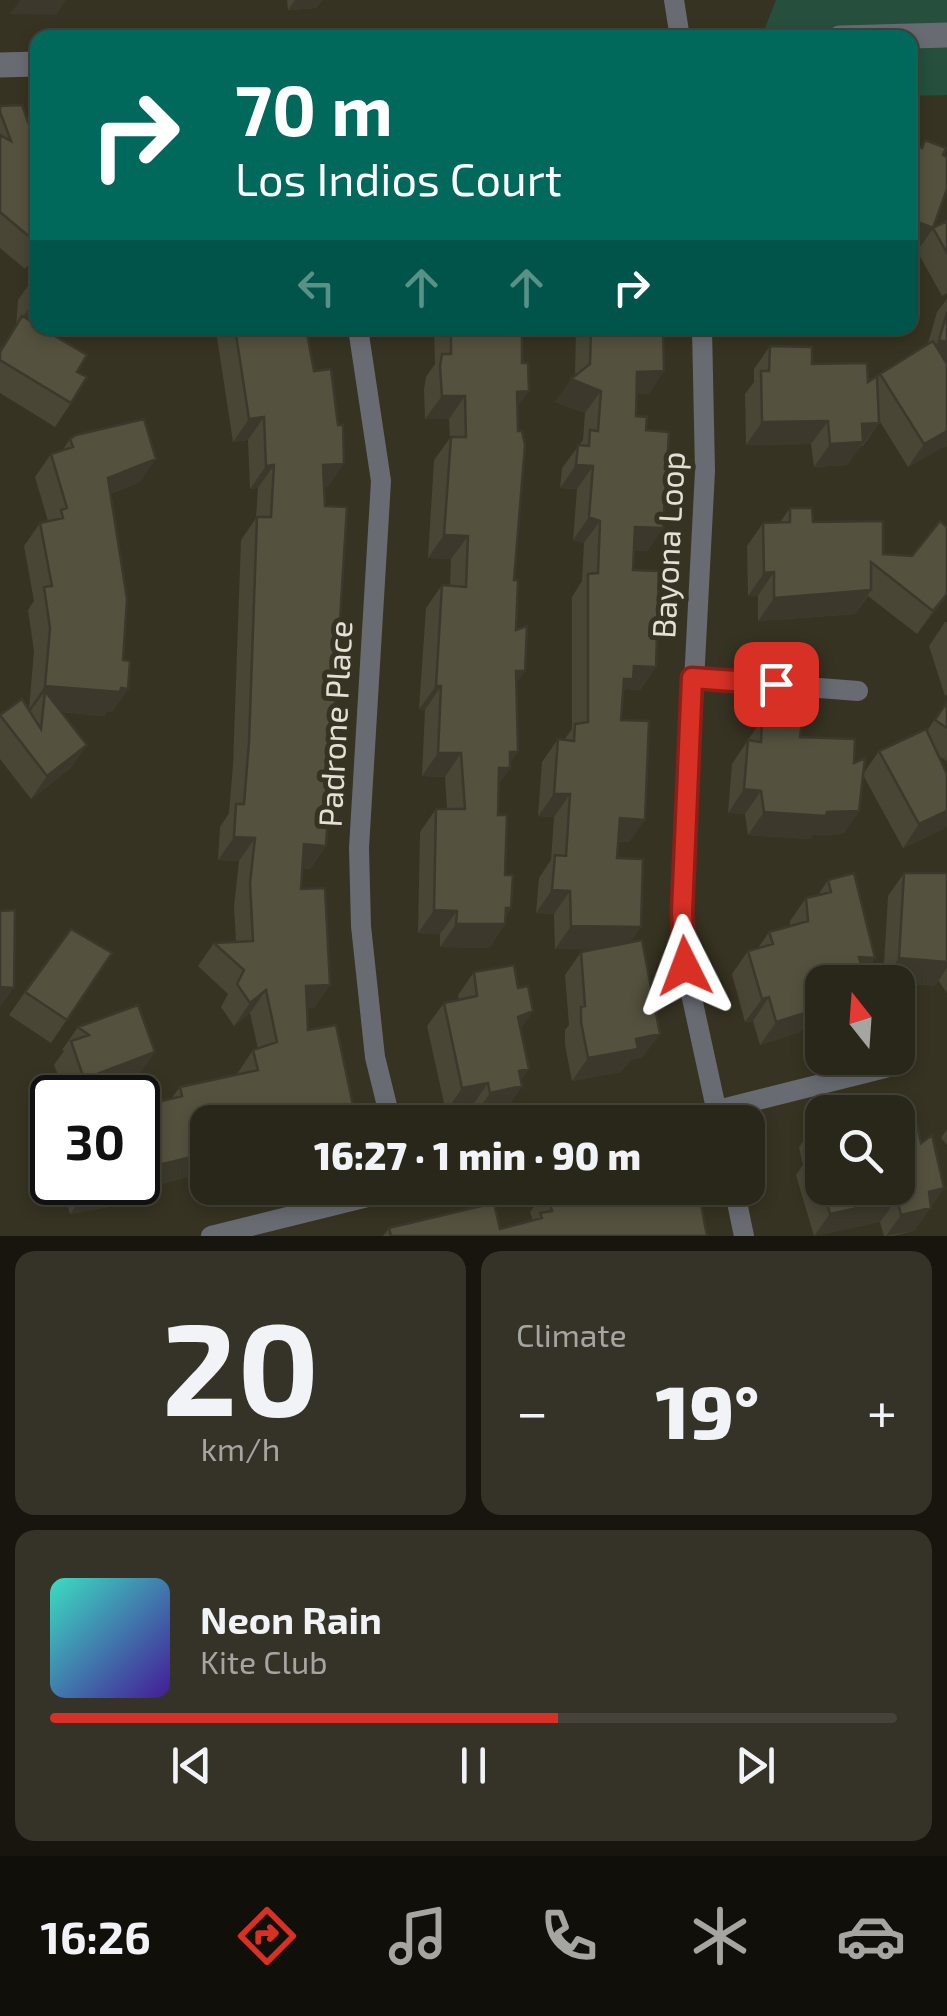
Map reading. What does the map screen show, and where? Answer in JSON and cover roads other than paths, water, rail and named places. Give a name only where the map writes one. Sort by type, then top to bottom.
[{"type":"street","points":[[678,1],[680,30]]},
{"type":"street","points":[[918,36],[947,35]]},
{"type":"street","points":[[0,65],[30,64]]},
{"type":"street","name":"Padrone Place","points":[[359,335],[381,481],[359,848],[361,926],[375,1057],[387,1105]]},
{"type":"street","name":"Bayona Loop","points":[[702,335],[705,472],[692,678],[683,930],[685,966],[715,1105]]},
{"type":"street","points":[[692,678],[858,691]]},
{"type":"street","points":[[759,1105],[863,1075]]},
{"type":"street","points":[[212,1236],[336,1205]]},
{"type":"street","points":[[738,1205],[744,1236]]}]
